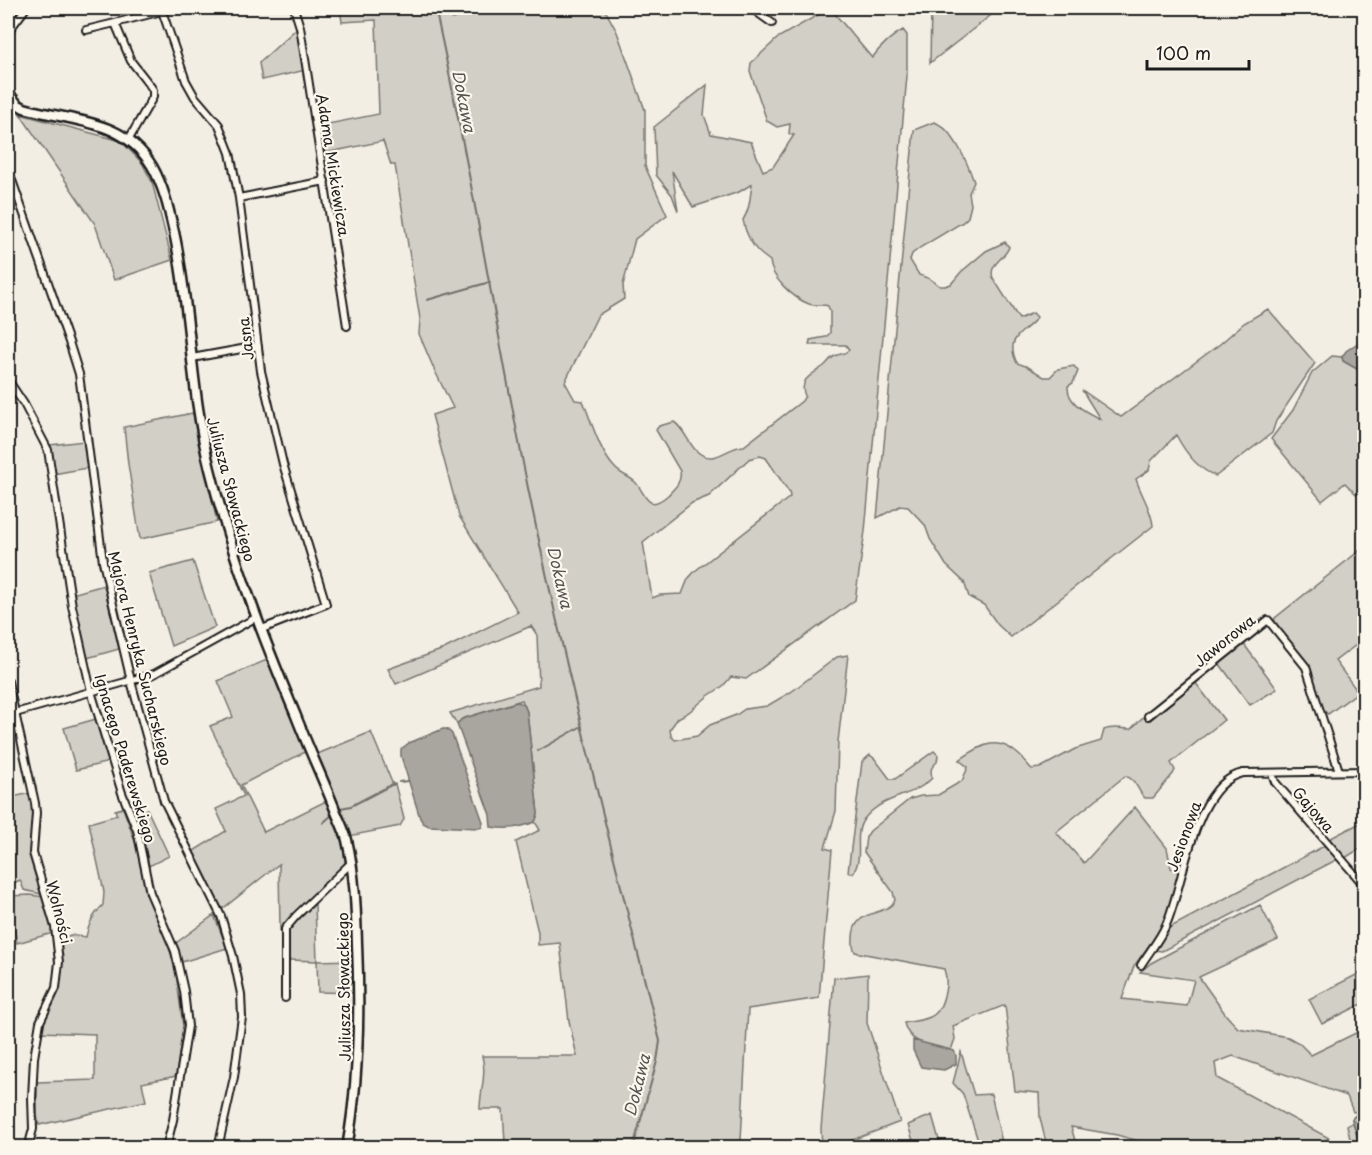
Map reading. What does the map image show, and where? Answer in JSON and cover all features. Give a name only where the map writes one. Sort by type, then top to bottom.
[{"type":"street","points":[[8,32],[26,8]]},
{"type":"street","name":"Adama Mickiewicza","points":[[294,8],[300,27],[347,326]]},
{"type":"street","points":[[751,8],[772,23]]},
{"type":"street","name":"Jasna","points":[[86,30],[162,9],[186,81],[195,97],[219,125],[227,141],[239,198],[261,371],[283,464],[326,604],[262,629]]},
{"type":"street","points":[[115,23],[131,61],[153,90],[153,97],[129,139]]},
{"type":"street","name":"Juliusza Słowackiego","points":[[8,92],[17,104],[24,108],[109,128],[129,139],[152,166],[165,197],[180,258],[198,411],[209,466],[236,560],[256,617],[346,837],[351,863],[360,999],[359,1055],[347,1148]]},
{"type":"street","name":"Majora Henryka Sucharskiego","points":[[8,169],[79,374],[103,562],[131,681],[164,801],[221,916],[233,956],[241,994],[242,1017],[234,1077],[218,1148]]},
{"type":"street","points":[[239,198],[325,181]]},
{"type":"street","points":[[192,358],[258,346]]},
{"type":"street","name":"Ignacego Paderewskiego","points":[[8,380],[24,404],[48,450],[67,577],[91,691],[122,793],[137,830],[150,893],[175,951],[184,991],[188,1026],[173,1120],[166,1148]]},
{"type":"street","points":[[11,714],[154,674],[256,617]]},
{"type":"street","name":"Jaworowa","points":[[1148,716],[1268,621],[1306,667],[1339,771]]},
{"type":"street","name":"Wolności","points":[[8,681],[11,714],[36,813],[33,853],[55,927],[59,962],[56,988],[40,1022],[34,1068],[33,1129],[27,1148]]},
{"type":"street","name":"Jesionowa","points":[[1141,965],[1166,926],[1200,816],[1210,797],[1229,780],[1238,774],[1365,771]]},
{"type":"street","name":"Gajowa","points":[[1272,773],[1275,782],[1365,885]]},
{"type":"street","points":[[286,995],[285,929],[351,863]]},
{"type":"shaded area","points":[[340,8],[449,8],[452,19],[492,8],[604,8],[617,32],[645,110],[645,166],[667,215],[635,239],[623,285],[624,299],[598,315],[565,382],[575,400],[583,401],[600,445],[610,462],[619,472],[638,485],[650,502],[655,503],[673,490],[679,482],[680,475],[680,471],[656,430],[659,426],[674,422],[683,431],[694,449],[705,456],[716,456],[744,446],[802,401],[805,396],[803,385],[811,375],[833,357],[849,350],[846,345],[809,345],[810,340],[826,337],[830,333],[830,311],[828,306],[809,304],[790,292],[774,274],[770,261],[752,244],[743,220],[752,184],[739,192],[693,207],[672,171],[678,211],[672,195],[656,175],[654,127],[707,85],[704,115],[711,134],[751,142],[763,171],[773,167],[794,135],[789,134],[790,124],[777,127],[767,121],[750,71],[751,63],[779,37],[830,8],[872,58],[886,42],[898,33],[903,30],[907,35],[907,76],[865,531],[855,600],[746,679],[731,677],[723,686],[678,718],[670,729],[671,736],[675,740],[697,736],[710,725],[745,709],[767,706],[791,692],[837,657],[848,655],[838,742],[836,811],[825,848],[832,850],[819,998],[748,1009],[742,1147],[466,1147],[466,1144],[505,1143],[503,1109],[480,1109],[484,1076],[482,1056],[577,1056],[569,1021],[560,943],[538,945],[538,932],[516,842],[540,830],[535,822],[538,814],[527,712],[522,700],[462,719],[457,724],[450,713],[539,686],[537,635],[531,626],[396,684],[388,669],[444,649],[518,612],[459,516],[432,415],[453,408],[419,334],[420,319],[395,165],[391,165],[383,141],[325,153],[318,126],[379,114],[376,20],[342,22]],"holes":[[[760,456],[766,458],[790,497],[695,571],[688,579],[682,594],[660,595],[652,598],[643,542],[692,503],[709,496],[749,459]]]},
{"type":"shaded area","points":[[934,8],[1000,8],[930,63],[931,10]]},
{"type":"shaded area","points":[[296,29],[306,70],[262,80],[259,63]]},
{"type":"shaded area","points":[[20,114],[121,141],[142,163],[152,182],[172,260],[114,280],[95,224]]},
{"type":"shaded area","points":[[934,122],[947,131],[968,166],[974,182],[969,193],[971,205],[968,217],[963,222],[921,247],[912,254],[910,260],[919,275],[940,286],[945,286],[951,284],[961,272],[986,251],[1005,242],[1009,247],[995,265],[993,278],[1019,319],[1033,313],[1037,317],[1015,340],[1013,354],[1017,363],[1044,377],[1050,377],[1058,369],[1074,366],[1078,371],[1073,383],[1068,386],[1069,392],[1074,403],[1084,410],[1100,419],[1082,390],[1121,417],[1220,344],[1244,323],[1268,309],[1315,363],[1276,421],[1272,433],[1216,476],[1203,469],[1192,459],[1176,435],[1151,461],[1149,470],[1136,479],[1151,514],[1153,526],[1011,637],[998,625],[984,605],[969,597],[964,582],[946,565],[930,539],[925,525],[908,507],[900,506],[877,518],[914,130]]},
{"type":"shaded area","points":[[1364,340],[1364,373],[1343,361],[1342,357],[1346,351]]},
{"type":"shaded area","points":[[1332,356],[1342,357],[1343,361],[1364,373],[1364,493],[1356,494],[1345,483],[1322,501],[1271,439],[1293,410],[1312,373]]},
{"type":"shaded area","points":[[193,413],[217,522],[140,539],[124,427]]},
{"type":"shaded area","points":[[84,441],[87,468],[53,474],[50,445]]},
{"type":"shaded area","points":[[1364,547],[1364,639],[1335,661],[1358,692],[1328,714],[1323,710],[1317,698],[1307,665],[1274,623],[1275,618]]},
{"type":"shaded area","points":[[193,561],[215,627],[171,646],[149,573]]},
{"type":"shaded area","points":[[104,585],[119,649],[87,658],[72,594]]},
{"type":"shaded area","points":[[1243,643],[1277,689],[1250,705],[1219,663]]},
{"type":"shaded area","points":[[269,659],[305,752],[241,785],[264,832],[326,801],[343,842],[347,861],[280,930],[279,864],[221,910],[192,852],[226,831],[216,809],[244,796],[210,726],[233,717],[218,681]]},
{"type":"shaded area","points":[[1195,682],[1224,720],[1171,763],[1175,770],[1173,774],[1153,798],[1145,798],[1134,782],[1125,776],[1056,832],[1084,863],[1135,807],[1167,848],[1171,868],[1180,873],[1163,926],[1134,966],[1122,999],[1187,1006],[1194,980],[1140,972],[1151,963],[1260,905],[1278,940],[1199,977],[1238,1028],[1288,1037],[1299,1043],[1311,1055],[1364,1029],[1364,1079],[1361,1084],[1358,1111],[1353,1112],[1347,1096],[1233,1056],[1215,1063],[1217,1078],[1329,1138],[1315,1147],[1163,1148],[1117,1135],[1071,1127],[1077,1147],[1047,1147],[1040,1118],[1039,1093],[1015,1091],[1005,1005],[953,1026],[955,1039],[951,1050],[922,1043],[910,1036],[904,1023],[932,1016],[940,1008],[946,989],[944,969],[855,952],[853,938],[859,921],[885,909],[895,900],[893,892],[864,852],[866,837],[870,831],[910,799],[938,795],[962,781],[968,767],[959,760],[975,750],[989,744],[1003,745],[1019,755],[1032,769],[1040,768],[1075,749],[1101,741],[1104,730],[1131,729],[1144,716],[1148,716],[1150,720]]},
{"type":"shaded area","points":[[517,702],[524,704],[527,712],[538,814],[535,822],[524,826],[491,827],[490,815],[457,724],[462,719]]},
{"type":"shaded area","points":[[96,719],[109,762],[76,770],[64,728]]},
{"type":"shaded area","points":[[447,729],[452,734],[483,822],[482,827],[429,826],[420,818],[401,756],[401,749],[409,743]]},
{"type":"shaded area","points":[[371,732],[393,785],[395,784],[404,819],[400,826],[349,836],[315,755]]},
{"type":"shaded area","points":[[934,751],[938,755],[937,762],[931,769],[932,778],[924,785],[880,805],[864,819],[859,832],[858,860],[853,873],[848,872],[862,762],[870,755],[890,779],[895,779]]},
{"type":"shaded area","points":[[31,793],[34,814],[30,853],[41,894],[24,890],[20,880],[10,885],[8,883],[8,798]]},
{"type":"shaded area","points":[[123,808],[137,847],[147,893],[162,927],[175,966],[183,1026],[176,1076],[142,1083],[146,1101],[39,1125],[37,1082],[95,1080],[95,1034],[39,1032],[56,989],[60,962],[60,938],[71,935],[86,937],[92,919],[103,905],[104,892],[89,823],[117,815],[115,810]]},
{"type":"shaded area","points":[[147,809],[169,856],[149,866],[144,841],[133,814]]},
{"type":"shaded area","points":[[1364,821],[1364,846],[1345,858],[1329,839]]},
{"type":"shaded area","points":[[1326,845],[1338,859],[1162,951],[1153,950],[1167,929]]},
{"type":"shaded area","points":[[8,896],[44,897],[53,933],[17,943]]},
{"type":"shaded area","points":[[315,904],[317,961],[289,960],[287,935],[291,927]]},
{"type":"shaded area","points":[[214,915],[227,948],[182,962],[176,943]]},
{"type":"shaded area","points":[[352,960],[355,993],[318,992],[317,961]]},
{"type":"shaded area","points":[[1360,973],[1364,982],[1364,1003],[1322,1024],[1309,999]]},
{"type":"shaded area","points":[[868,974],[867,1023],[900,1122],[834,1147],[822,1147],[821,1129],[834,978]]},
{"type":"shaded area","points":[[913,1040],[954,1051],[956,1064],[944,1070],[921,1067],[913,1050]]},
{"type":"shaded area","points":[[961,1052],[974,1095],[991,1094],[1003,1147],[980,1147],[963,1094],[953,1083]]},
{"type":"shaded area","points":[[932,1115],[941,1147],[915,1147],[908,1125]]},
{"type":"shaded area","points":[[1364,1118],[1364,1147],[1352,1147],[1347,1126],[1357,1119]]},
{"type":"waterway","name":"Dokawa","points":[[435,8],[529,493],[559,631],[660,1041],[657,1061],[633,1148]]},
{"type":"waterway","points":[[427,300],[490,282]]},
{"type":"waterway","points":[[538,751],[582,726]]},
{"type":"waterway","points":[[399,782],[408,781]]},
{"type":"waterway","points":[[341,808],[351,806],[393,784]]},
{"type":"waterway","points":[[323,823],[333,814]]},
{"type":"waterway","points":[[1359,1112],[1352,1119],[1361,1148]]}]
